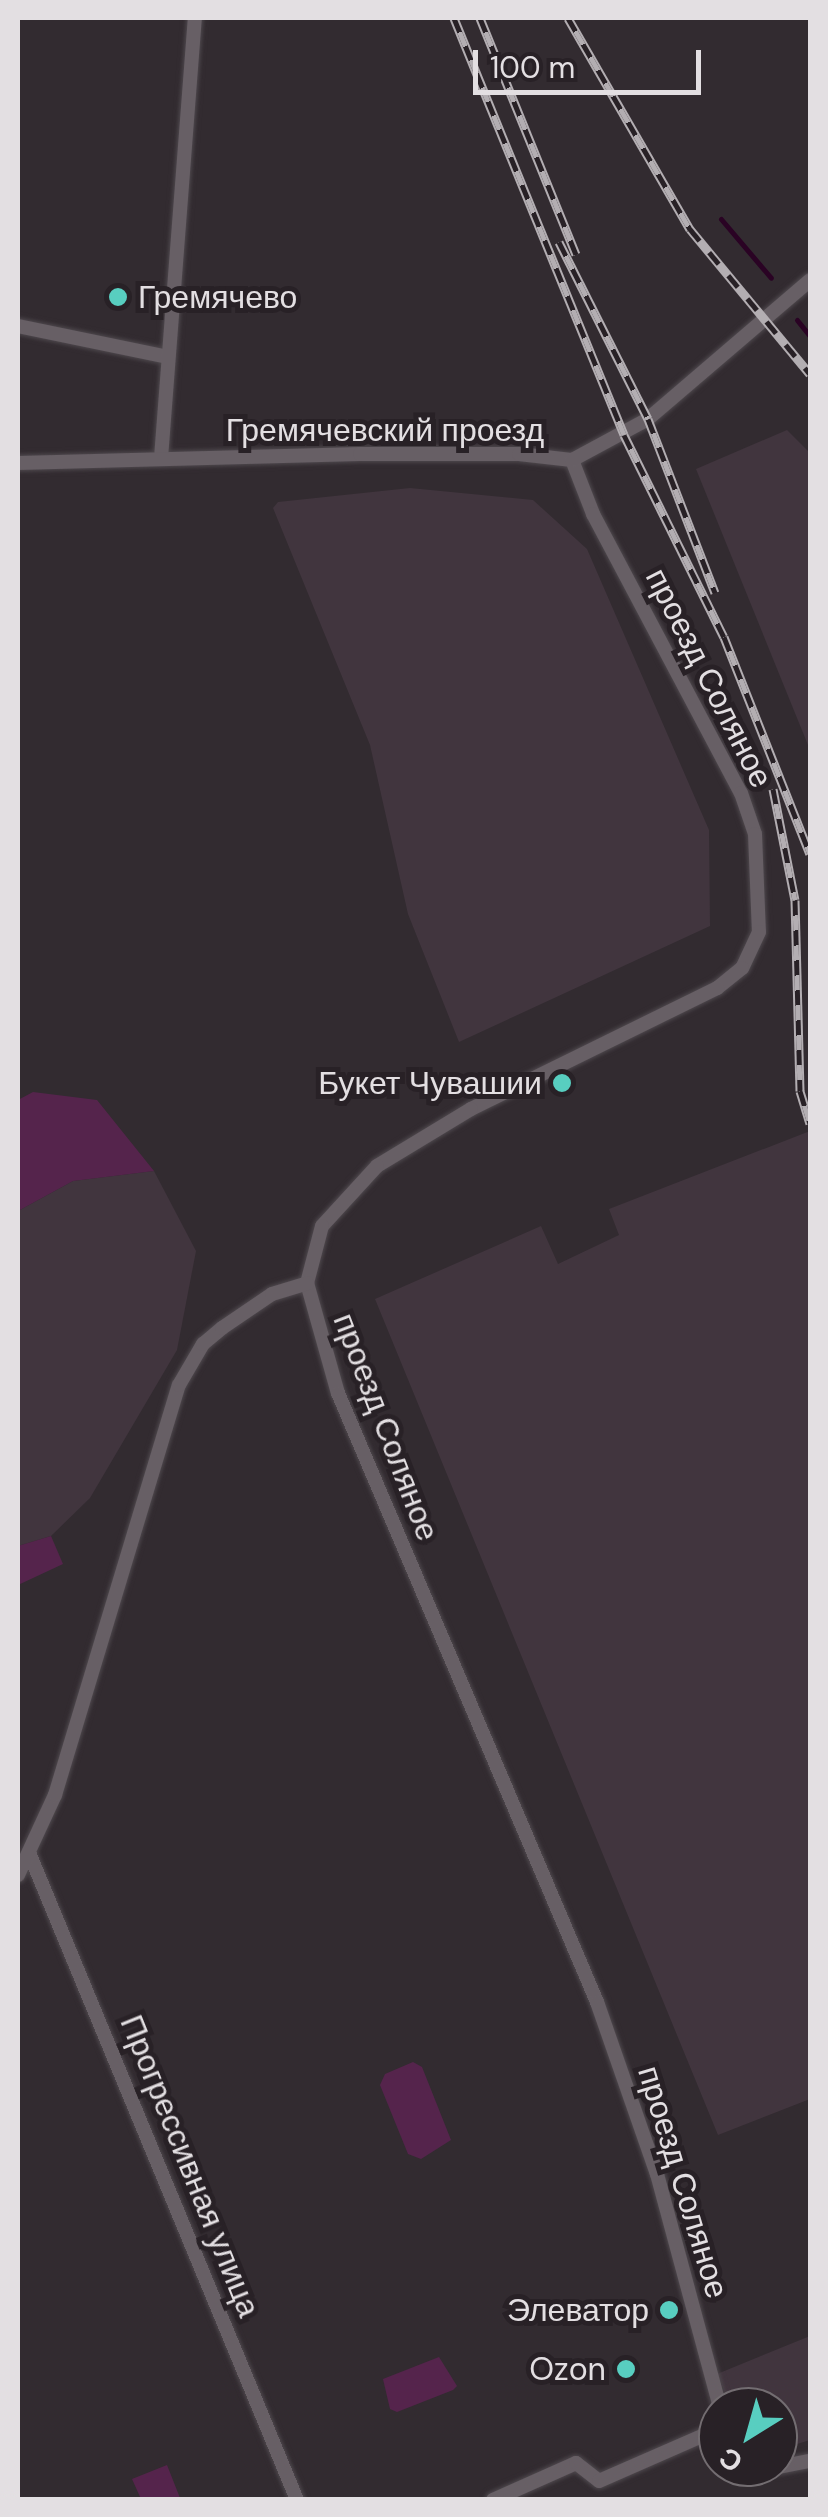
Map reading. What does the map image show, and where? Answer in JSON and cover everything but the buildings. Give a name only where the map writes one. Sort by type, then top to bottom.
[{"type":"street","points":[[161,458],[195,18]]},
{"type":"street","name":"Гремячевский проезд","points":[[18,464],[161,458],[519,454],[572,460],[648,419],[810,280]]},
{"type":"street","points":[[18,326],[168,357]]},
{"type":"street","name":"проезд Соляное","points":[[572,460],[594,514],[740,792],[755,834],[760,932],[742,968],[717,988],[454,1118],[377,1166],[322,1226],[307,1283],[338,1393],[597,2002],[658,2174],[715,2387]]},
{"type":"street","points":[[18,1876],[55,1795],[178,1385],[203,1344],[222,1328],[272,1294],[307,1283]]},
{"type":"street","name":"Прогрессивная улица","points":[[30,1854],[297,2500]]},
{"type":"street","points":[[493,2500],[576,2462],[598,2481],[698,2438]]},
{"type":"shaded area","points":[[787,430],[810,453],[810,750],[696,469]]},
{"type":"shaded area","points":[[410,488],[533,500],[587,549],[709,830],[710,926],[459,1042],[408,914],[370,745],[273,508],[278,502]]},
{"type":"shaded area","points":[[33,1092],[97,1100],[154,1171],[73,1181],[18,1211],[18,1100]]},
{"type":"shaded area","points":[[810,1131],[810,2099],[718,2135],[375,1299],[541,1226],[558,1264],[619,1235],[609,1209]]},
{"type":"shaded area","points":[[154,1171],[196,1251],[177,1350],[90,1498],[51,1536],[18,1546],[18,1211],[73,1181]]},
{"type":"shaded area","points":[[51,1536],[63,1564],[18,1585],[18,1546]]},
{"type":"shaded area","points":[[413,2062],[422,2067],[451,2140],[421,2159],[408,2154],[380,2085],[385,2074]]},
{"type":"shaded area","name":"Элеватор","points":[[810,2336],[810,2440],[798,2444],[798,2387],[723,2387],[717,2374]]},
{"type":"shaded area","points":[[439,2357],[457,2386],[397,2412],[390,2409],[383,2379]]},
{"type":"shaded area","points":[[167,2465],[180,2498],[141,2499],[132,2479]]},
{"type":"waterway","points":[[721,219],[771,278]]},
{"type":"waterway","points":[[797,320],[810,336]]},
{"type":"railway","points":[[454,18],[624,435],[724,637],[810,854]]},
{"type":"railway","points":[[480,18],[576,254]]},
{"type":"railway","points":[[568,18],[690,229],[810,374]]},
{"type":"railway","points":[[559,242],[648,419],[715,593]]},
{"type":"railway","points":[[773,789],[795,900],[800,1091],[810,1124]]},
{"type":"place","name":"Гремячево","points":[[118,297]]},
{"type":"place","name":"Букет Чувашии","points":[[562,1083]]},
{"type":"place","name":"Элеватор","points":[[669,2310]]},
{"type":"place","name":"Ozon","points":[[626,2369]]}]
